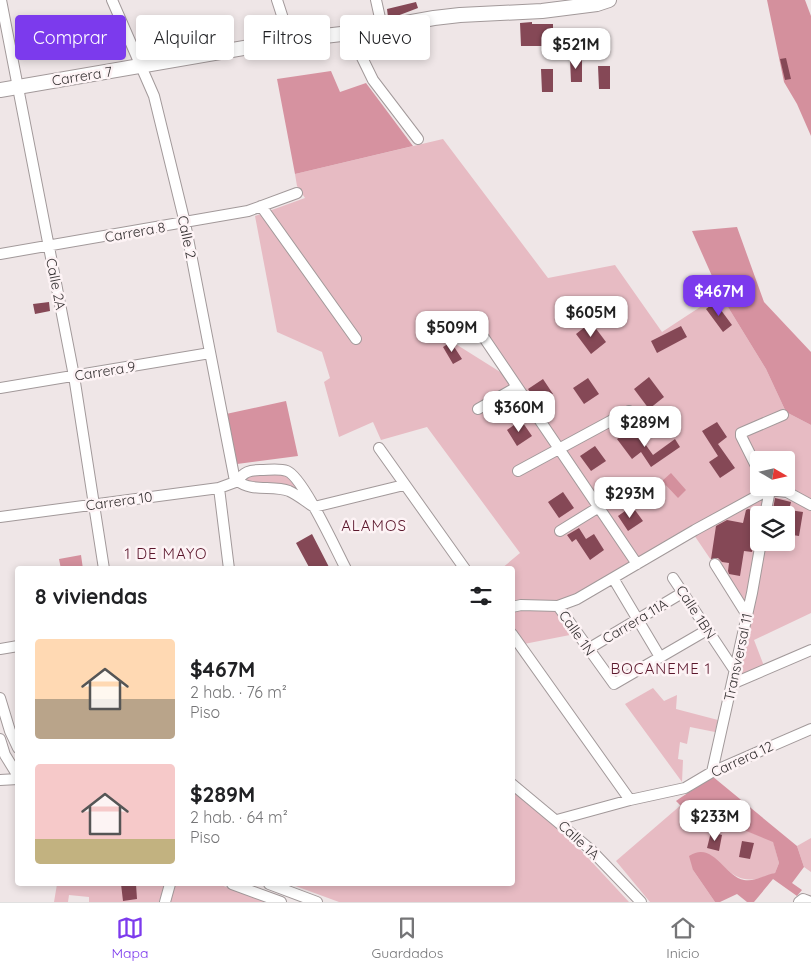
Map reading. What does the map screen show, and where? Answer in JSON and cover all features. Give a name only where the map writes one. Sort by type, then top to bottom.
[{"type":"highway","name":"Carrera 7","points":[[430,20],[460,15],[542,11],[597,4],[609,0]]},
{"type":"highway","name":"Carrera 7","points":[[0,90],[244,48]]},
{"type":"street","name":"Calle 2A","points":[[1,0],[74,376],[104,566]]},
{"type":"street","name":"Calle 2","points":[[112,0],[154,96],[185,223],[237,481]]},
{"type":"street","points":[[278,0],[282,15]]},
{"type":"street","points":[[376,0],[379,15]]},
{"type":"street","points":[[363,60],[373,80],[418,139]]},
{"type":"street","name":"Carrera 8","points":[[0,254],[248,211],[297,193]]},
{"type":"street","points":[[261,206],[356,340]]},
{"type":"street","points":[[472,320],[637,564]]},
{"type":"street","name":"Carrera 9","points":[[0,388],[210,353]]},
{"type":"street","points":[[478,409],[517,387]]},
{"type":"street","points":[[518,471],[629,411]]},
{"type":"street","points":[[750,454],[741,433],[783,415]]},
{"type":"street","points":[[379,448],[463,566]]},
{"type":"street","name":"Carrera 10","points":[[0,517],[219,488],[237,481],[241,475],[251,470],[282,469],[288,471],[304,487],[314,507]]},
{"type":"street","points":[[237,481],[250,486],[271,487],[290,491],[314,507],[344,566]]},
{"type":"street","points":[[560,531],[638,484]]},
{"type":"street","points":[[314,507],[404,485]]},
{"type":"street","points":[[219,488],[229,566]]},
{"type":"street","points":[[515,606],[558,606],[577,599],[756,496]]},
{"type":"street","points":[[794,496],[811,506]]},
{"type":"street","name":"Transversal 11","points":[[712,772],[759,551]]},
{"type":"street","points":[[715,564],[747,615]]},
{"type":"street","points":[[613,578],[660,657],[707,630]]},
{"type":"street","name":"Calle 1BN","points":[[673,578],[735,671]]},
{"type":"street","name":"Carrera 11A","points":[[588,649],[682,593]]},
{"type":"street","name":"Calle 1N","points":[[558,606],[614,684],[660,657]]},
{"type":"street","points":[[515,638],[630,800]]},
{"type":"street","points":[[0,649],[15,646]]},
{"type":"street","points":[[732,684],[811,650]]},
{"type":"street","points":[[0,698],[15,742]]},
{"type":"street","name":"Carrera 12","points":[[558,820],[630,800],[685,788],[712,772],[811,728]]},
{"type":"street","points":[[0,739],[5,755],[15,772]]},
{"type":"street","points":[[0,780],[15,778]]},
{"type":"street","name":"Calle 1A","points":[[515,786],[558,820],[590,849],[641,902]]},
{"type":"street","points":[[165,902],[169,886]]},
{"type":"street","points":[[237,886],[281,902]]},
{"type":"street","points":[[274,886],[317,902]]},
{"type":"street","points":[[799,902],[803,899],[811,902]]},
{"type":"shaded area","points":[[767,0],[805,0],[811,16],[811,136],[797,104],[784,82]]},
{"type":"shaded area","points":[[331,71],[340,92],[366,83],[413,146],[295,174],[277,79]]},
{"type":"shaded area","points":[[443,139],[548,278],[615,265],[662,332],[720,294],[766,369],[786,412],[811,425],[811,502],[790,496],[795,496],[795,451],[750,451],[750,495],[637,559],[471,311],[427,326],[505,375],[633,563],[570,598],[556,602],[515,604],[515,566],[505,566],[520,553],[427,427],[381,440],[373,422],[339,437],[324,382],[330,378],[322,352],[277,332],[255,216],[305,198],[297,186],[295,174]]},
{"type":"shaded area","points":[[737,227],[764,302],[811,352],[811,425],[786,412],[766,369],[720,294],[692,231]]},
{"type":"shaded area","points":[[286,401],[298,456],[237,464],[226,414]]},
{"type":"shaded area","points":[[671,473],[686,490],[678,498],[662,481]]},
{"type":"shaded area","points":[[277,474],[292,479],[308,500],[242,483],[241,476]]},
{"type":"shaded area","points":[[774,497],[796,501],[811,511],[811,613],[754,640],[764,666],[737,677],[764,551],[795,551],[795,506],[772,506]]},
{"type":"shaded area","points":[[761,499],[765,500],[764,506],[750,506],[750,551],[756,551],[746,606],[718,561],[711,560],[694,535]]},
{"type":"shaded area","points":[[81,555],[83,566],[60,566],[59,559]]},
{"type":"shaded area","points":[[556,608],[575,634],[524,644],[515,632],[515,610]]},
{"type":"shaded area","points":[[653,688],[664,701],[677,695],[676,709],[718,720],[715,732],[690,727],[687,744],[680,742],[678,759],[683,760],[682,782],[625,704]]},
{"type":"shaded area","points":[[712,776],[797,846],[804,867],[792,883],[802,890],[797,896],[773,879],[754,902],[747,902],[737,894],[720,902],[715,902],[693,870],[689,856],[697,852],[705,852],[718,860],[730,872],[744,880],[756,879],[775,873],[779,863],[773,842],[717,819],[697,822],[676,801]]},
{"type":"shaded area","points":[[515,790],[563,831],[629,902],[339,902],[295,886],[515,886]]},
{"type":"shaded area","points":[[681,805],[697,822],[717,819],[773,841],[779,863],[775,873],[756,879],[741,878],[730,872],[706,853],[693,870],[715,902],[650,902],[616,861]]},
{"type":"shaded area","points":[[811,838],[811,872],[804,867],[797,846]]},
{"type":"shaded area","points":[[57,886],[164,886],[159,902],[89,902],[89,897],[69,895],[68,902],[54,902]]},
{"type":"shaded area","points":[[172,886],[224,886],[268,902],[167,902]]},
{"type":"building","points":[[416,2],[418,8],[400,15],[388,15],[387,9]]},
{"type":"building","points":[[532,22],[532,24],[553,24],[553,47],[521,46],[520,23]]},
{"type":"building","points":[[582,58],[582,82],[571,82],[570,59]]},
{"type":"building","points":[[786,58],[791,79],[785,80],[780,59]]},
{"type":"building","points":[[598,66],[610,66],[610,89],[599,89]]},
{"type":"building","points":[[541,69],[553,69],[553,92],[542,92]]},
{"type":"building","points":[[49,302],[50,311],[35,314],[33,304]]},
{"type":"building","points":[[715,302],[732,325],[723,332],[706,309]]},
{"type":"building","points":[[591,322],[606,342],[591,354],[576,334]]},
{"type":"building","points":[[681,326],[687,337],[657,353],[651,341]]},
{"type":"building","points":[[451,342],[462,359],[453,364],[443,347]]},
{"type":"building","points":[[649,377],[664,397],[649,409],[634,389]]},
{"type":"building","points":[[588,378],[599,394],[584,404],[573,388]]},
{"type":"building","points":[[543,379],[553,394],[539,404],[528,389]]},
{"type":"building","points":[[521,420],[532,436],[517,446],[507,430]]},
{"type":"building","points":[[717,422],[727,437],[718,444],[735,468],[720,478],[709,462],[718,456],[702,431]]},
{"type":"building","points":[[633,427],[653,455],[675,439],[680,447],[651,467],[641,452],[632,459],[617,439]]},
{"type":"building","points":[[595,446],[606,461],[591,471],[580,456]]},
{"type":"building","points":[[563,492],[574,508],[559,518],[548,502]]},
{"type":"building","points":[[775,498],[791,502],[790,506],[774,506]]},
{"type":"building","points":[[632,506],[643,521],[628,531],[618,516]]},
{"type":"building","points":[[750,509],[750,551],[752,551],[752,552],[744,551],[740,576],[729,574],[729,563],[722,562],[718,558],[711,559],[716,526],[727,520],[743,523],[746,510]]},
{"type":"building","points":[[795,511],[803,512],[799,536],[795,535]]},
{"type":"building","points":[[579,528],[586,539],[594,534],[604,550],[590,560],[576,539],[572,542],[567,535]]},
{"type":"building","points":[[312,534],[328,566],[308,566],[296,543]]},
{"type":"building","points":[[711,832],[722,835],[719,851],[707,848]]},
{"type":"building","points":[[742,841],[754,843],[750,859],[739,857]]},
{"type":"building","points":[[121,886],[136,886],[137,899],[123,901]]},
{"type":"district","name":"ALAMOS","points":[[374,526]]},
{"type":"district","name":"1 DE MAYO","points":[[166,554]]},
{"type":"district","name":"BOCANEME 1","points":[[661,669]]}]
